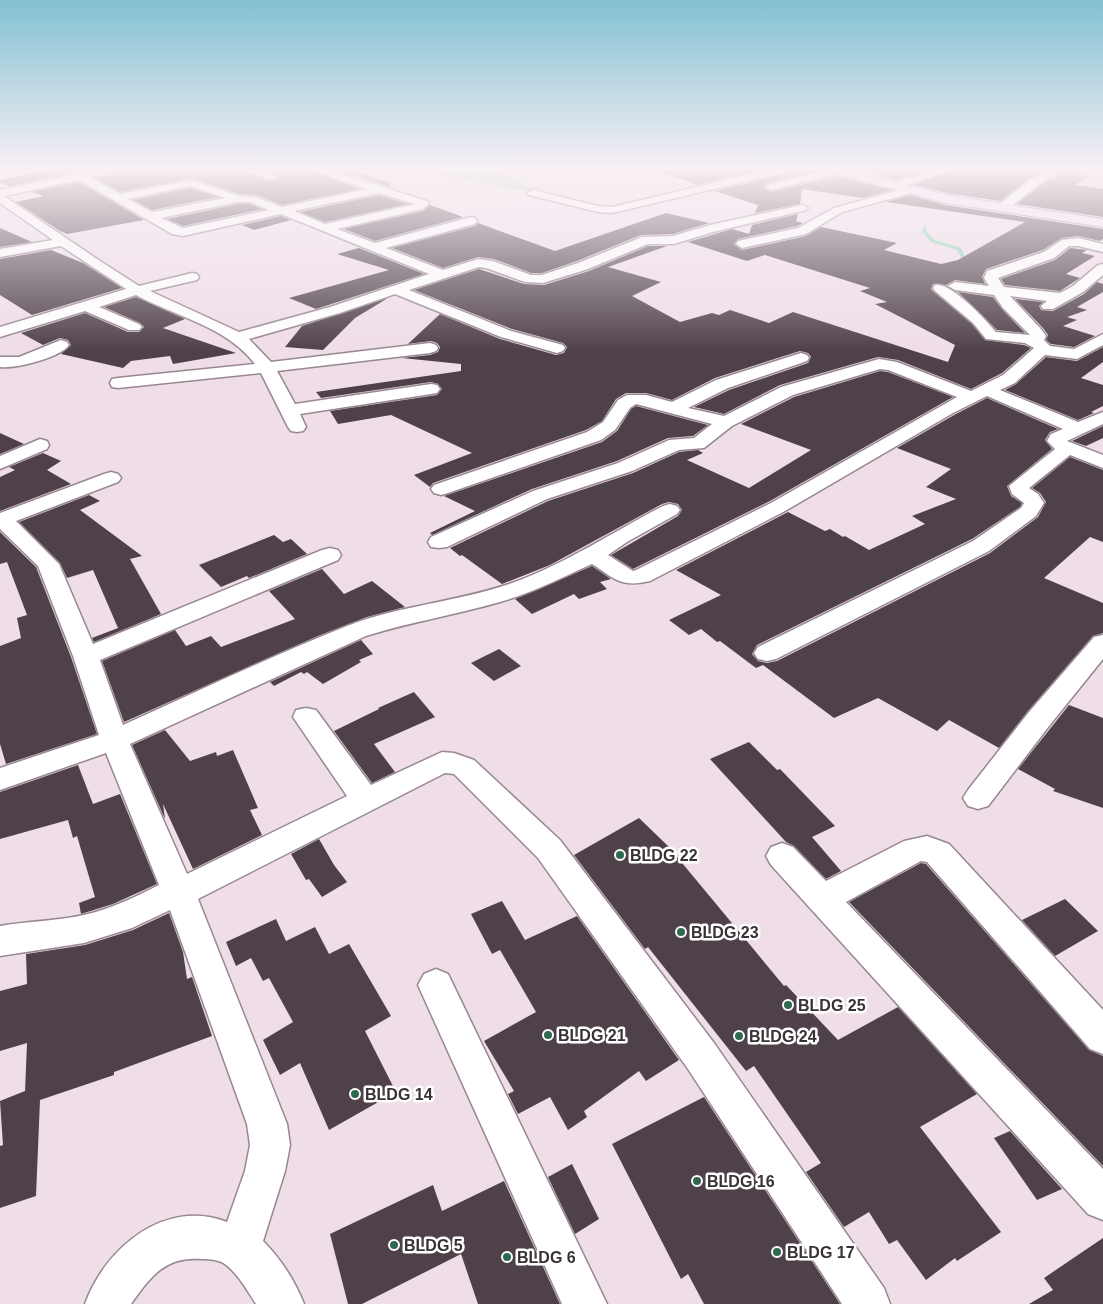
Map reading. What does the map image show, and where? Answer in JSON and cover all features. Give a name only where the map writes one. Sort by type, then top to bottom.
[{"type":"street","points":[[45,229],[88,259],[159,302],[237,337],[249,347],[265,368],[279,389],[297,427]]},
{"type":"street","points":[[174,229],[183,232],[199,229]]},
{"type":"street","points":[[325,229],[441,274]]},
{"type":"street","points":[[375,247],[445,229]]},
{"type":"street","points":[[237,337],[335,310],[441,274],[483,263],[530,279],[544,279],[583,266],[646,240],[674,240],[708,229]]},
{"type":"street","points":[[742,244],[806,229]]},
{"type":"street","points":[[0,254],[64,242]]},
{"type":"street","points":[[593,555],[629,578],[642,576],[778,507],[979,393],[1009,379],[1038,352],[1040,345],[1036,332],[1008,305],[991,278],[992,274],[1049,255],[1066,242],[1078,242],[1103,248]]},
{"type":"street","points":[[1022,318],[1078,289],[1103,268]]},
{"type":"street","points":[[0,332],[139,290],[192,277]]},
{"type":"street","points":[[1063,298],[998,290],[948,287],[991,336],[1077,354],[1103,339]]},
{"type":"street","points":[[395,289],[506,334],[557,348]]},
{"type":"street","points":[[86,306],[134,326]]},
{"type":"street","points":[[0,362],[12,363],[21,361],[61,344]]},
{"type":"street","points":[[118,383],[430,348]]},
{"type":"street","points":[[674,408],[722,384],[801,358]]},
{"type":"street","points":[[439,542],[548,492],[625,467],[676,444],[698,444],[726,422],[787,392],[879,364],[891,365],[979,393],[1079,429]]},
{"type":"street","points":[[289,410],[431,389]]},
{"type":"street","points":[[441,489],[594,436],[609,426],[624,404],[633,399],[646,400],[726,422]]},
{"type":"street","points":[[1103,417],[1056,441],[1103,462]]},
{"type":"street","points":[[0,463],[40,445]]},
{"type":"street","points":[[767,653],[981,546],[1029,512],[1034,503],[1031,498],[1019,490],[1019,486],[1068,448]]},
{"type":"street","points":[[111,478],[26,509],[1,521],[48,564],[86,656],[114,740],[178,892],[268,1124],[270,1145],[239,1248]]},
{"type":"street","points":[[0,779],[114,740],[333,640],[389,621],[466,604],[522,587],[593,555],[619,537],[670,510]]},
{"type":"street","points":[[86,656],[330,555]]},
{"type":"street","points":[[978,798],[1039,719],[1103,643]]},
{"type":"street","points":[[306,717],[366,800]]},
{"type":"street","points":[[0,941],[84,929],[135,911],[178,892],[442,762],[454,763],[464,767],[549,848],[701,1056],[868,1304]]},
{"type":"street","points":[[822,899],[915,850],[927,848],[938,853],[1103,1037]]},
{"type":"street","points":[[782,856],[1103,1199]]},
{"type":"street","points":[[436,985],[585,1304]]},
{"type":"street","points":[[107,1304],[109,1297],[127,1272],[145,1254],[164,1242],[198,1236],[220,1239],[239,1248],[258,1266],[282,1304]]},
{"type":"building","points":[[0,229],[32,242],[0,247]]},
{"type":"building","points":[[57,229],[95,229],[67,234]]},
{"type":"building","points":[[345,229],[420,229],[375,241]]},
{"type":"building","points":[[464,229],[494,229],[555,251],[620,229],[690,229],[673,234],[641,235],[542,273],[531,273],[494,259],[478,257],[443,268],[392,248]]},
{"type":"building","points":[[732,229],[749,234],[751,229],[784,229],[738,239],[734,244],[742,250],[806,236],[818,229],[830,229],[897,243],[884,250],[941,264],[958,260],[1013,229],[1103,229],[1103,239],[1100,241],[1078,236],[1062,238],[1043,250],[986,269],[982,277],[985,284],[955,280],[946,285],[933,284],[931,289],[972,324],[985,340],[1024,345],[1031,348],[1002,373],[971,389],[898,360],[878,357],[780,385],[724,414],[694,407],[729,390],[808,363],[811,357],[808,353],[800,351],[715,378],[672,400],[646,393],[626,393],[616,399],[602,421],[586,430],[433,483],[430,487],[414,475],[472,453],[391,415],[338,424],[330,411],[437,395],[442,389],[438,384],[431,382],[321,398],[316,392],[461,371],[461,364],[402,358],[430,355],[438,352],[440,347],[437,343],[431,341],[408,344],[440,314],[500,339],[556,355],[564,353],[567,347],[563,343],[512,329],[414,290],[479,269],[524,284],[544,285],[589,271],[648,246],[667,246],[608,267],[661,282],[632,296],[680,322],[712,313],[719,315],[730,310],[769,323],[793,312],[948,362],[955,345],[875,304],[887,302],[860,291],[870,288],[765,255],[747,261],[688,242]]},
{"type":"building","points":[[359,248],[424,274],[316,309],[289,298],[389,270],[337,254]]},
{"type":"building","points":[[1070,248],[1087,250],[1082,253],[1095,256],[1066,274],[1080,278],[1060,291],[1005,285],[1001,279],[1055,260]]},
{"type":"building","points":[[51,250],[83,263],[122,288],[32,315],[0,295],[0,259]]},
{"type":"building","points":[[1097,282],[1103,284],[1103,292],[1077,307],[1087,310],[1067,317],[1077,320],[1063,326],[1095,336],[1074,347],[1051,344],[1046,340],[1048,335],[1043,328],[1015,299],[1043,302],[1039,306],[1041,310],[1053,311],[1084,294]]},
{"type":"building","points":[[958,292],[993,297],[1025,333],[997,330]]},
{"type":"building","points":[[136,297],[185,319],[163,328],[236,353],[173,364],[170,356],[131,361],[123,368],[61,354],[71,345],[68,340],[60,338],[43,345],[21,333],[85,313],[128,332],[139,332],[144,327],[140,323],[104,307]]},
{"type":"building","points":[[388,298],[355,318],[323,350],[285,347],[302,326]]},
{"type":"building","points":[[1103,347],[1103,362],[1081,378],[1103,385],[1103,406],[1091,412],[1094,413],[1078,420],[1005,390],[1016,384],[1046,357],[1077,361]]},
{"type":"building","points":[[880,371],[888,372],[953,397],[770,501],[633,569],[611,555],[678,516],[682,510],[678,504],[669,502],[662,504],[550,565],[502,584],[450,548],[548,501],[633,473],[679,452],[698,450],[703,453],[687,460],[749,488],[811,450],[741,424],[794,397]]},
{"type":"building","points":[[987,398],[1058,429],[1050,432],[1045,440],[1052,449],[1007,486],[1011,496],[1022,503],[1020,507],[972,539],[757,645],[752,654],[758,661],[767,663],[777,661],[990,553],[1038,517],[1046,502],[1040,493],[1032,488],[1070,457],[1103,470],[1103,542],[1090,537],[1044,578],[1103,603],[1103,633],[1093,636],[1028,711],[999,748],[949,720],[937,731],[878,698],[834,718],[763,665],[756,668],[701,629],[689,635],[669,620],[721,595],[676,570],[788,512],[825,531],[830,529],[843,537],[845,536],[869,550],[925,524],[912,516],[956,499],[926,487],[951,469],[897,448]]},
{"type":"building","points":[[636,406],[708,425],[693,436],[668,438],[617,461],[532,489],[432,535],[430,533],[475,511],[444,496],[602,442],[617,431],[631,409]]},
{"type":"building","points":[[1103,426],[1103,438],[1086,446],[1072,441]]},
{"type":"building","points":[[0,433],[24,444],[0,454]]},
{"type":"building","points":[[43,453],[61,461],[47,470],[71,484],[0,511],[0,477],[15,470],[9,467]]},
{"type":"building","points":[[89,495],[100,501],[80,510],[142,556],[130,559],[161,614],[94,642],[92,638],[118,628],[93,570],[67,578],[60,563],[19,522]]},
{"type":"building","points":[[0,532],[36,567],[71,657],[97,734],[6,764],[0,744],[0,646],[21,638],[17,618],[27,615],[7,562],[0,564]]},
{"type":"building","points":[[274,535],[283,542],[291,539],[307,554],[249,578],[247,576],[221,587],[199,565]]},
{"type":"building","points":[[592,566],[611,579],[600,582],[607,589],[579,599],[574,594],[532,614],[515,599]]},
{"type":"building","points":[[322,569],[344,594],[372,581],[405,607],[367,617],[318,636],[124,722],[102,661],[175,630],[186,646],[211,636],[221,647],[295,619],[269,591]]},
{"type":"building","points":[[361,640],[373,654],[359,660],[361,662],[323,684],[307,672],[304,674],[301,672],[274,686],[270,682]]},
{"type":"building","points":[[499,649],[521,666],[494,681],[471,663]]},
{"type":"building","points":[[414,692],[435,717],[374,744],[395,772],[372,783],[334,731]]},
{"type":"building","points":[[1069,705],[1103,718],[1103,808],[1053,791],[1055,789],[1018,769]]},
{"type":"building","points":[[165,730],[190,761],[216,752],[217,756],[233,750],[258,808],[250,810],[262,835],[193,869],[163,804],[165,819],[132,745]]},
{"type":"building","points":[[749,742],[777,770],[780,769],[835,826],[812,837],[841,871],[826,879],[794,846],[786,842],[710,759]]},
{"type":"building","points":[[78,765],[93,804],[120,794],[157,884],[113,904],[81,914],[79,903],[95,897],[77,836],[73,838],[68,820],[0,839],[0,792]]},
{"type":"building","points":[[639,818],[668,846],[784,986],[786,985],[838,1040],[898,1007],[977,1094],[920,1127],[1001,1232],[957,1261],[955,1258],[926,1280],[897,1240],[889,1244],[869,1212],[844,1227],[806,1172],[821,1163],[754,1066],[746,1071],[648,947],[645,949],[574,855]]},
{"type":"building","points":[[319,839],[334,865],[347,882],[322,897],[309,879],[306,880],[291,854]]},
{"type":"building","points":[[921,863],[926,864],[1089,1050],[1103,1056],[1103,1166],[849,902]]},
{"type":"building","points":[[1065,899],[1098,931],[1055,956],[1022,920]]},
{"type":"building","points":[[502,901],[525,940],[577,916],[679,1060],[646,1081],[639,1071],[584,1111],[587,1117],[568,1130],[550,1097],[518,1114],[508,1094],[514,1091],[484,1041],[536,1012],[500,950],[492,954],[471,914]]},
{"type":"building","points":[[169,913],[183,952],[187,979],[192,977],[212,1036],[114,1072],[114,1075],[40,1100],[36,1196],[0,1208],[0,1146],[3,1145],[0,1101],[25,1091],[27,1043],[0,1051],[0,991],[27,984],[26,954],[85,945],[133,930]]},
{"type":"building","points":[[276,919],[286,941],[315,927],[329,954],[349,944],[391,1016],[365,1031],[396,1092],[329,1130],[300,1063],[280,1075],[263,1040],[293,1022],[269,978],[263,981],[251,958],[236,966],[226,942]]},
{"type":"building","name":"BLDG 16","points":[[704,1097],[840,1304],[704,1304],[688,1274],[681,1279],[612,1144]]},
{"type":"building","points":[[1010,1131],[1062,1189],[1037,1200],[994,1138]]},
{"type":"building","points":[[572,1164],[599,1219],[575,1234],[548,1177]]},
{"type":"building","points":[[504,1181],[560,1304],[478,1304],[461,1254],[362,1304],[348,1304],[330,1234],[433,1185],[442,1211]]},
{"type":"building","points":[[1103,1238],[1103,1304],[1029,1304],[1053,1290],[1044,1278]]},
{"type":"waterway","points":[[925,229],[924,231],[933,241],[959,249],[964,258]]},
{"type":"place","name":"BLDG 22","points":[[620,855]]},
{"type":"place","name":"BLDG 23","points":[[681,932]]},
{"type":"place","name":"BLDG 25","points":[[788,1005]]},
{"type":"place","name":"BLDG 21","points":[[548,1035]]},
{"type":"place","name":"BLDG 24","points":[[739,1036]]},
{"type":"place","name":"BLDG 14","points":[[355,1094]]},
{"type":"place","name":"BLDG 16","points":[[697,1181]]},
{"type":"place","name":"BLDG 5","points":[[394,1245]]},
{"type":"place","name":"BLDG 17","points":[[777,1252]]},
{"type":"place","name":"BLDG 6","points":[[507,1257]]}]
